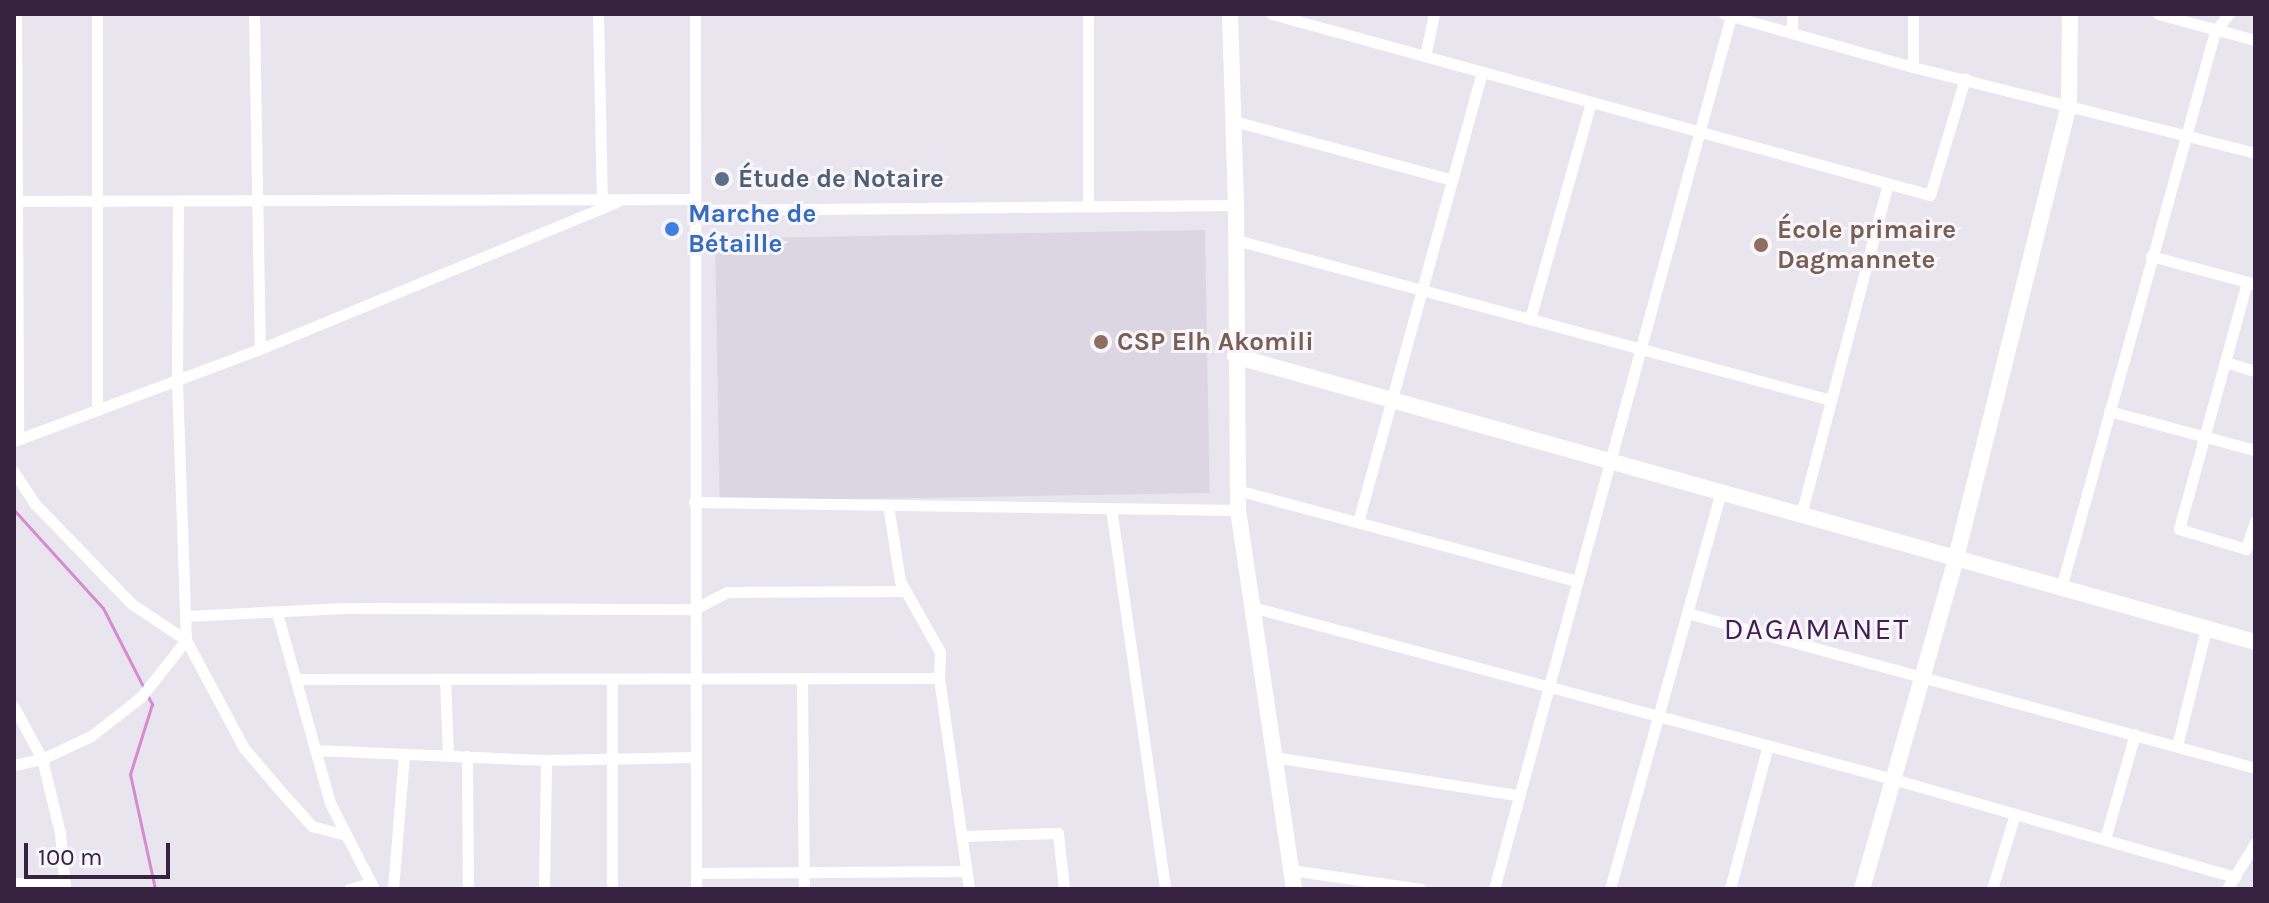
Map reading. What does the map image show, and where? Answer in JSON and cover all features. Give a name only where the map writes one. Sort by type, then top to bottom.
[{"type":"street","points":[[16,14],[16,440],[260,349],[623,200]]},
{"type":"street","points":[[97,14],[97,410]]},
{"type":"street","points":[[254,14],[260,349]]},
{"type":"street","points":[[598,14],[602,200]]},
{"type":"street","points":[[695,14],[696,889]]},
{"type":"street","points":[[1088,14],[1088,206]]},
{"type":"street","points":[[1230,14],[1236,205],[1238,510],[1294,889]]},
{"type":"street","points":[[1272,14],[1930,195],[1965,78]]},
{"type":"street","points":[[1425,56],[1434,14]]},
{"type":"street","points":[[1792,14],[1792,33]]},
{"type":"street","points":[[1913,14],[1913,67]]},
{"type":"street","points":[[1867,888],[1893,779],[1956,558],[2069,106],[2070,14]]},
{"type":"street","points":[[2158,14],[2255,40]]},
{"type":"street","points":[[2061,588],[2215,31],[2229,14]]},
{"type":"street","points":[[1494,889],[1700,132],[1728,15],[1913,67],[2255,153]]},
{"type":"street","points":[[1358,522],[1482,72]]},
{"type":"street","points":[[1530,319],[1591,102]]},
{"type":"street","points":[[1234,121],[1452,180]]},
{"type":"street","points":[[1801,515],[1888,183]]},
{"type":"street","points":[[15,201],[623,200],[694,205],[1236,205]]},
{"type":"street","points":[[14,765],[42,759],[91,736],[141,697],[186,640],[177,380],[178,201]]},
{"type":"street","points":[[1236,240],[1831,400]]},
{"type":"street","points":[[2151,256],[2251,283],[2225,362],[2179,529],[2246,549],[2255,521]]},
{"type":"street","points":[[1235,356],[2255,642]]},
{"type":"street","points":[[2225,362],[2255,371]]},
{"type":"street","points":[[2109,411],[2255,450]]},
{"type":"street","points":[[14,472],[35,504],[132,604],[186,640],[244,748],[312,826],[346,835]]},
{"type":"street","points":[[1237,490],[1577,581]]},
{"type":"street","points":[[1610,889],[1721,492]]},
{"type":"street","points":[[694,502],[1238,510]]},
{"type":"street","points":[[888,505],[900,581],[940,652],[939,678],[969,889]]},
{"type":"street","points":[[1111,508],[1165,889]]},
{"type":"street","points":[[186,616],[346,608],[694,609],[728,592],[906,591]]},
{"type":"street","points":[[1252,607],[1893,779],[2235,877]]},
{"type":"street","points":[[277,613],[330,803],[372,886],[349,889]]},
{"type":"street","points":[[1687,613],[2255,768]]},
{"type":"street","points":[[2177,746],[2206,629]]},
{"type":"street","points":[[802,678],[804,889]]},
{"type":"street","points":[[295,679],[939,678]]},
{"type":"street","points":[[445,679],[448,755]]},
{"type":"street","points":[[612,680],[612,889]]},
{"type":"street","points":[[14,707],[42,759],[60,833],[65,886],[14,883]]},
{"type":"street","points":[[2105,839],[2135,734]]},
{"type":"street","points":[[1730,889],[1768,745]]},
{"type":"street","points":[[315,750],[546,760],[695,757]]},
{"type":"street","points":[[393,889],[404,755]]},
{"type":"street","points":[[467,756],[468,889]]},
{"type":"street","points":[[1274,757],[1518,795]]},
{"type":"street","points":[[544,889],[546,760]]},
{"type":"street","points":[[1992,889],[2015,814]]},
{"type":"street","points":[[963,836],[1058,833],[1064,889]]},
{"type":"street","points":[[2227,889],[2255,843]]},
{"type":"street","points":[[1291,870],[1421,889]]},
{"type":"street","points":[[697,873],[967,871]]},
{"type":"shaded area","points":[[1205,230],[1210,493],[720,502],[715,239]]},
{"type":"waterway","points":[[14,510],[103,608],[143,686]]},
{"type":"waterway","points":[[146,693],[152,704],[130,774],[155,889]]},
{"type":"place","name":"Étude de Notaire","points":[[722,179]]},
{"type":"place","name":"Marche de Bétaille","points":[[672,229]]},
{"type":"place","name":"École primaire Dagmannete","points":[[1761,245]]},
{"type":"place","name":"CSP Elh Akomili","points":[[1101,342]]},
{"type":"district","name":"DAGAMANET","points":[[1817,629]]}]
